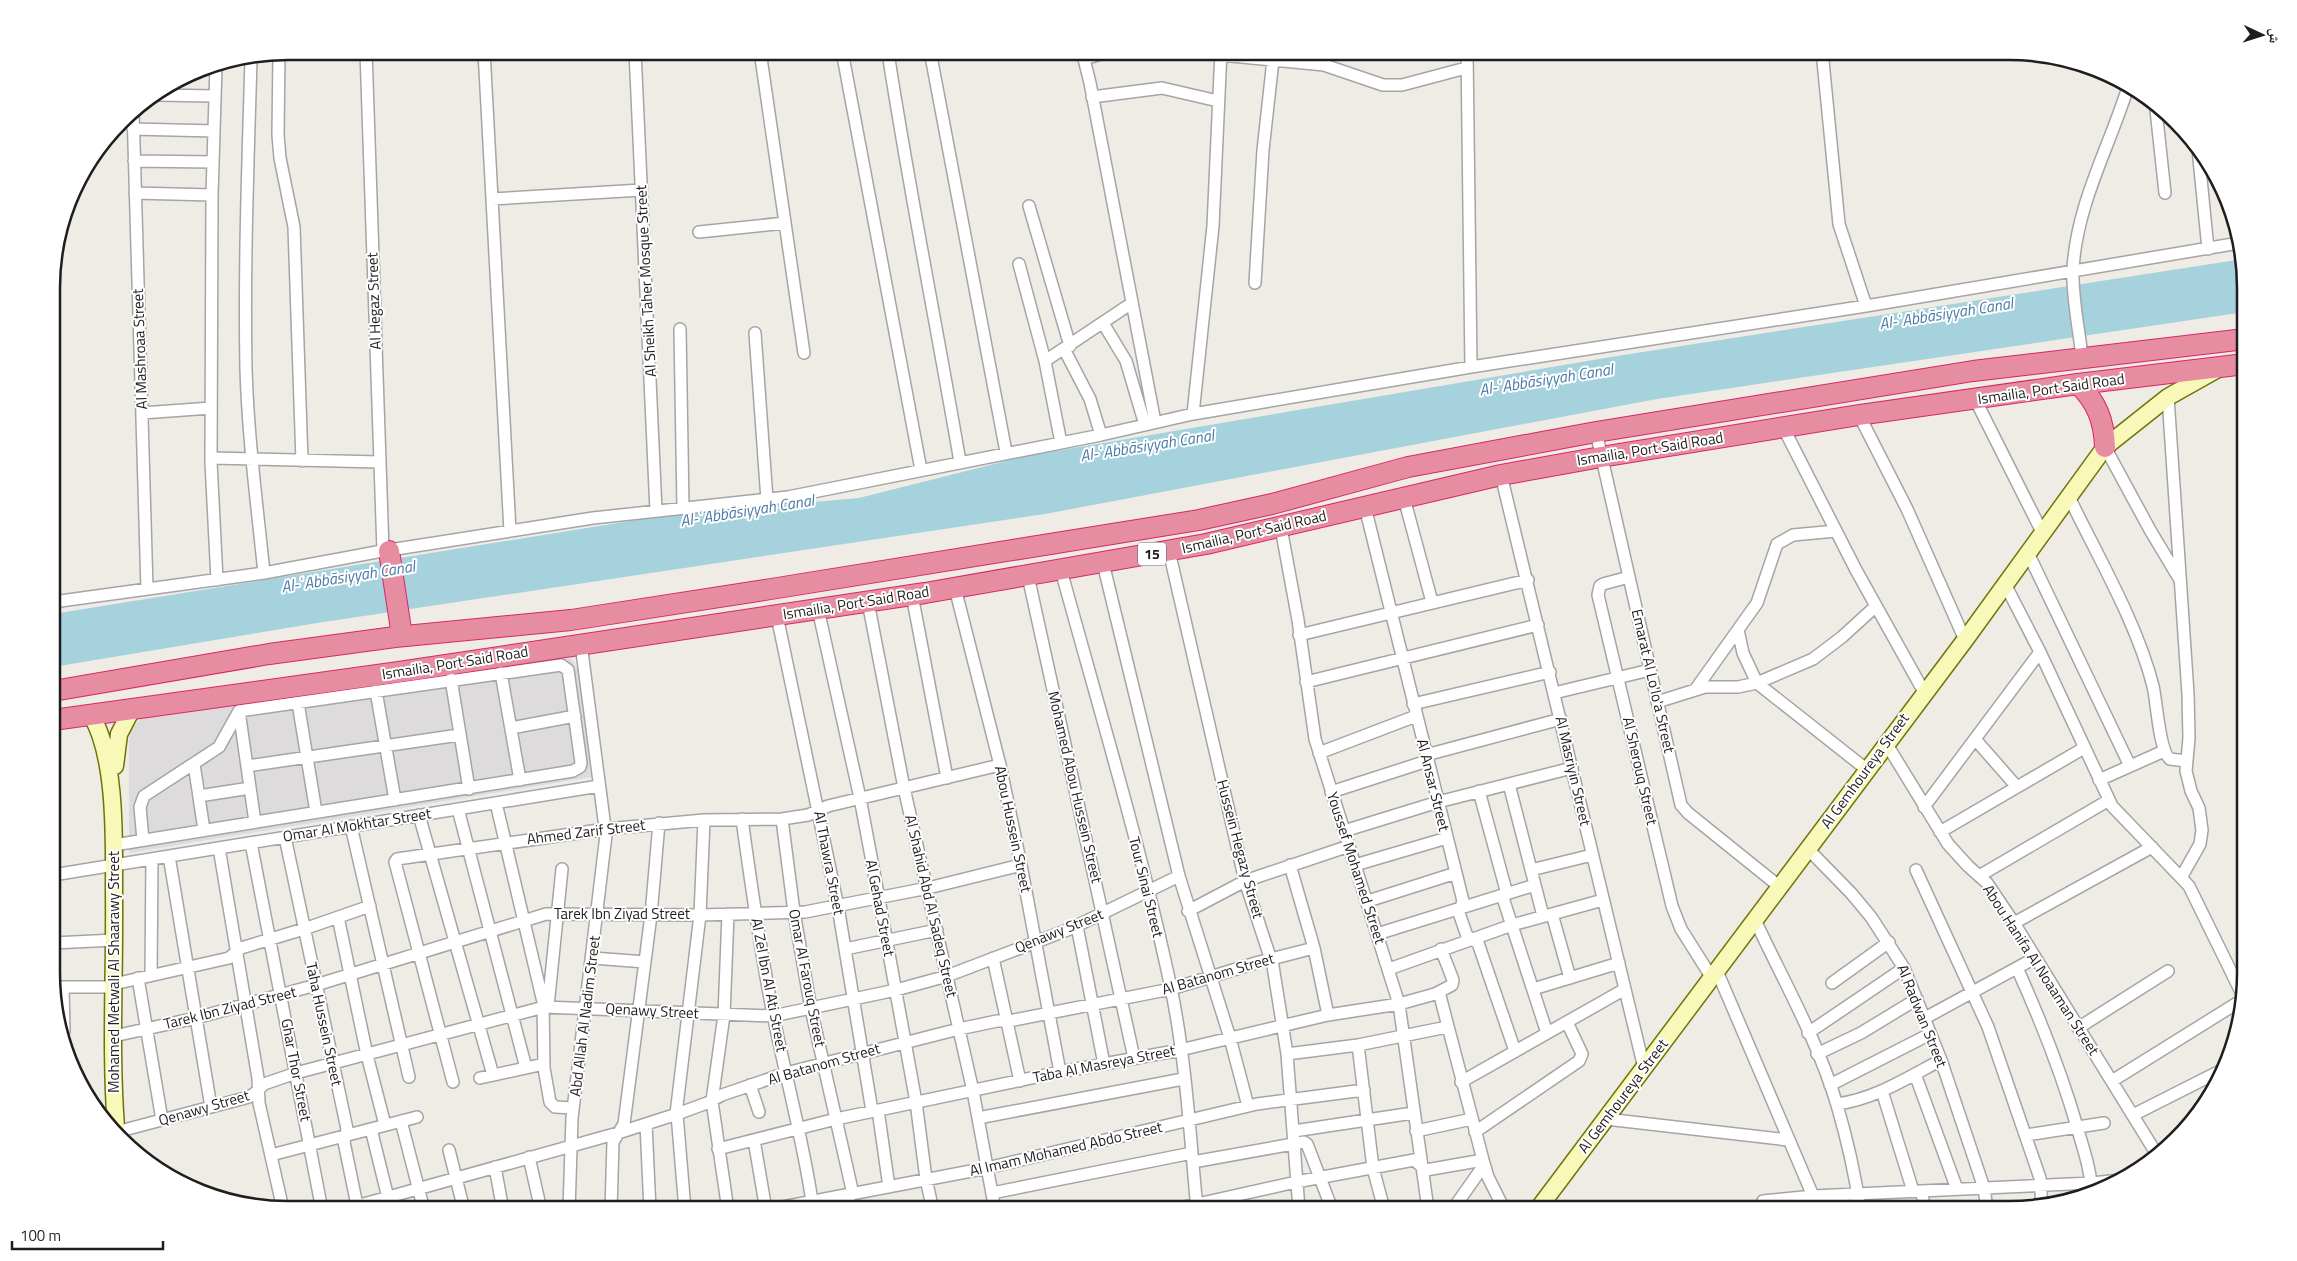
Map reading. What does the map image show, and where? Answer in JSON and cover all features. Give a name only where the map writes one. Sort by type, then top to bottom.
[{"type":"highway","name":"Ismailia, Port Said Road","points":[[60,690],[394,628],[618,613],[1200,520],[1272,504],[1408,468],[1596,432],[1973,371],[2237,340]]},
{"type":"highway","name":"Ismailia, Port Said Road","points":[[60,719],[399,672],[918,594],[1169,551],[1280,528],[1502,475],[1601,456],[1859,415],[2078,384],[2237,365]]},
{"type":"highway","points":[[2078,384],[2096,406],[2105,432],[2105,447]]},
{"type":"highway","points":[[383,553],[394,628]]},
{"type":"highway","points":[[960,587],[955,570],[962,558]]},
{"type":"highway","points":[[918,594],[930,585],[930,575],[921,564]]},
{"type":"main road","name":"Al Gemhoureya Street","points":[[1550,1201],[1606,1119],[1964,640],[2105,447],[2168,397],[2222,366]]},
{"type":"main road","name":"Mohamed Metwali Al Shaarawy Street","points":[[113,816],[116,747],[119,734],[132,709]]},
{"type":"main road","name":"Mohamed Metwali Al Shaarawy Street","points":[[91,715],[100,732],[106,750],[113,816],[116,1122]]},
{"type":"street","points":[[279,60],[278,136],[280,158],[294,227],[302,461]]},
{"type":"street","name":"Al Hegaz Street","points":[[366,60],[383,553]]},
{"type":"street","points":[[484,60],[510,531]]},
{"type":"street","name":"Al Sheikh Taher Mosque Street","points":[[636,60],[656,511]]},
{"type":"street","points":[[761,60],[804,353]]},
{"type":"street","points":[[844,60],[921,470]]},
{"type":"street","points":[[889,60],[907,177],[923,252],[960,462]]},
{"type":"street","points":[[932,60],[1006,452]]},
{"type":"street","points":[[1084,60],[1132,303],[1150,424]]},
{"type":"street","points":[[1193,414],[1212,243],[1221,60]]},
{"type":"street","points":[[1256,283],[1267,60]]},
{"type":"street","points":[[1309,60],[1383,86],[1402,85],[1466,68]]},
{"type":"street","points":[[1466,60],[1471,367]]},
{"type":"street","points":[[1823,60],[1839,224],[1866,306]]},
{"type":"street","points":[[251,63],[245,270],[246,371],[252,460],[264,573]]},
{"type":"street","points":[[216,72],[212,162],[211,458],[217,580]]},
{"type":"street","points":[[1092,97],[1162,88],[1218,101]]},
{"type":"street","points":[[2082,357],[2073,276],[2078,231],[2126,93]]},
{"type":"street","points":[[166,95],[215,96]]},
{"type":"street","points":[[2157,115],[2165,192]]},
{"type":"street","name":"Al Mashroaa Street","points":[[133,122],[147,589]]},
{"type":"street","points":[[133,129],[214,131]]},
{"type":"street","points":[[134,161],[212,162]]},
{"type":"street","points":[[2199,161],[2208,249]]},
{"type":"street","points":[[492,199],[641,190]]},
{"type":"street","points":[[135,193],[212,195]]},
{"type":"street","points":[[1029,206],[1067,347],[1087,390],[1101,435]]},
{"type":"street","points":[[698,232],[785,224]]},
{"type":"street","points":[[60,601],[264,573],[510,531],[656,511],[767,500],[1101,435],[1193,414],[1471,367],[2073,276],[2233,244]]},
{"type":"street","points":[[1019,264],[1045,361],[1061,443]]},
{"type":"street","points":[[1045,361],[1132,303]]},
{"type":"street","points":[[1102,323],[1126,361],[1150,424]]},
{"type":"street","points":[[680,328],[683,508]]},
{"type":"street","points":[[755,333],[767,500]]},
{"type":"street","points":[[2168,397],[2182,583],[2189,716],[2186,761],[2188,781],[2199,808],[2202,830],[2200,844],[2182,876]]},
{"type":"street","points":[[1975,399],[2042,532]]},
{"type":"street","points":[[142,413],[211,408]]},
{"type":"street","points":[[1859,415],[1907,508],[1964,640]]},
{"type":"street","points":[[1783,428],[1876,606],[1924,692]]},
{"type":"street","name":"Emarat Al Lo'lo'a Street","points":[[1596,432],[1679,799],[1684,809],[1780,887]]},
{"type":"street","points":[[2105,447],[2150,530],[2182,583]]},
{"type":"street","points":[[211,458],[380,462]]},
{"type":"street","name":"Al Masriyin Street","points":[[1502,475],[1644,1068]]},
{"type":"street","points":[[2069,497],[2144,656],[2158,709],[2164,751],[2170,760],[2186,761]]},
{"type":"street","points":[[1404,498],[1432,602]]},
{"type":"street","name":"Al Ansar Street","points":[[1365,507],[1401,658],[1464,904],[1459,913],[1466,936],[1478,943],[1515,1052]]},
{"type":"street","name":"Youssef Mohamed Street","points":[[1280,528],[1319,753],[1368,901],[1399,1004],[1427,1201]]},
{"type":"street","points":[[1695,690],[1761,595],[1778,544],[1793,535],[1836,531]]},
{"type":"street","name":"Hussein Hegazy Street","points":[[1169,551],[1245,881],[1271,958],[1287,1054],[1292,1099],[1298,1201]]},
{"type":"street","points":[[2028,553],[2130,766]]},
{"type":"street","points":[[1103,563],[1188,911],[1230,1038],[1248,1106]]},
{"type":"street","name":"Tour Sinai Street","points":[[1062,570],[1148,891],[1171,989],[1180,1050],[1196,1201]]},
{"type":"street","name":"Mohamed Abou Hussein Street","points":[[1028,576],[1104,913],[1134,1058]]},
{"type":"street","name":"Al Sherouq Street","points":[[1629,577],[1603,584],[1599,590],[1672,906],[1681,929],[1714,974],[1813,1196]]},
{"type":"street","points":[[1300,635],[1528,580]]},
{"type":"street","points":[[2004,584],[2040,652],[2109,800],[2119,815],[2182,876],[2194,895],[2237,984]]},
{"type":"street","name":"Abou Hussein Street","points":[[960,587],[1021,865],[1060,1072]]},
{"type":"street","points":[[918,594],[948,778]]},
{"type":"street","name":"Al Shahid Abd Al Sadeq Street","points":[[868,602],[904,788],[973,1091],[993,1201]]},
{"type":"street","points":[[1657,702],[1715,686],[1738,687],[1757,683],[1813,658],[1842,637],[1876,606]]},
{"type":"street","name":"Al Gehad Street","points":[[818,609],[860,798],[916,1102],[926,1179],[931,1201]]},
{"type":"street","name":"Al Thawra Street","points":[[777,616],[838,907],[862,1053],[889,1186]]},
{"type":"street","points":[[1306,682],[1538,625]]},
{"type":"street","points":[[1738,630],[1743,653],[1757,683],[1866,769]]},
{"type":"street","name":"Abd Allah Al Nadim Street","points":[[569,1201],[573,1108],[593,958],[606,829],[581,644]]},
{"type":"street","points":[[1924,807],[2040,652]]},
{"type":"street","points":[[114,845],[573,771],[580,767],[581,762],[568,670],[561,665],[451,679],[376,692],[239,711],[234,716],[222,744],[143,799],[140,807],[143,840]]},
{"type":"street","points":[[1554,693],[1650,670]]},
{"type":"street","points":[[1413,704],[1550,672]]},
{"type":"street","points":[[502,673],[520,780]]},
{"type":"street","points":[[451,679],[469,788]]},
{"type":"street","points":[[376,692],[395,800]]},
{"type":"street","points":[[298,703],[316,812]]},
{"type":"street","points":[[239,711],[255,822]]},
{"type":"street","points":[[511,728],[575,716]]},
{"type":"street","points":[[1319,753],[1416,716]]},
{"type":"street","points":[[1331,792],[1426,758],[1561,720]]},
{"type":"street","points":[[247,766],[459,735]]},
{"type":"street","points":[[1975,739],[2017,787]]},
{"type":"street","name":"Abou Hanifa Al Noaaman Street","points":[[1886,743],[1940,832],[1958,856],[1990,887],[2014,923],[2154,1149]]},
{"type":"street","points":[[1940,832],[2084,748]]},
{"type":"street","points":[[2099,780],[2164,751]]},
{"type":"street","points":[[194,764],[204,830]]},
{"type":"street","name":"Ahmed Zarif Street","points":[[453,1082],[395,861],[397,859],[504,842],[659,823],[704,820],[782,819],[808,815],[818,810],[860,798],[1000,765]]},
{"type":"street","points":[[1344,831],[1438,802],[1572,768]]},
{"type":"street","points":[[1509,784],[1535,885],[1548,915],[1570,978]]},
{"type":"street","name":"Omar Al Mokhtar Street","points":[[60,874],[599,786]]},
{"type":"street","points":[[199,796],[250,788]]},
{"type":"street","points":[[1479,791],[1512,926],[1548,1033]]},
{"type":"street","points":[[1979,876],[2109,800]]},
{"type":"street","points":[[496,803],[523,921],[546,1007]]},
{"type":"street","points":[[458,809],[526,1068]]},
{"type":"street","points":[[419,815],[493,1075]]},
{"type":"street","name":"Al Zel Ibn Al Ati Street","points":[[742,819],[754,913],[811,1201]]},
{"type":"street","name":"Omar Al Farouq Street","points":[[782,819],[794,912],[811,1009],[836,1119],[850,1201]]},
{"type":"street","points":[[684,1201],[677,1114],[700,915],[704,820]]},
{"type":"street","points":[[611,1201],[613,1142],[624,1124],[651,915],[659,823]]},
{"type":"street","points":[[352,826],[409,1077]]},
{"type":"street","name":"Taha Hussein Street","points":[[285,837],[347,1129],[344,1142],[357,1201]]},
{"type":"street","points":[[1355,865],[1447,838]]},
{"type":"street","name":"Ghar Thor Street","points":[[251,843],[282,995],[320,1201]]},
{"type":"street","points":[[1188,911],[1245,881],[1349,846]]},
{"type":"street","points":[[2014,923],[2152,847]]},
{"type":"street","points":[[219,848],[235,953],[258,1078],[259,1103],[281,1201]]},
{"type":"street","name":"Al Radwan Street","points":[[1808,849],[1851,893],[1889,942],[1904,968],[1941,1060],[1984,1188],[1986,1201]]},
{"type":"street","points":[[1531,870],[1592,855]]},
{"type":"street","points":[[169,856],[211,1107]]},
{"type":"street","points":[[151,975],[152,859]]},
{"type":"street","name":"Tarek Ibn Ziyad Street","points":[[114,1036],[196,1018],[316,986],[455,941],[557,912],[700,915],[794,912],[838,907],[879,899],[1021,865]]},
{"type":"street","points":[[1290,865],[1314,948],[1328,1015]]},
{"type":"street","points":[[562,870],[546,1007],[544,1064],[551,1104],[555,1107],[573,1108]]},
{"type":"street","points":[[1916,870],[1974,992],[1988,1027],[2026,1135],[2041,1186],[2042,1199]]},
{"type":"street","points":[[1368,901],[1456,873]]},
{"type":"street","name":"Qenawy Street","points":[[123,1130],[249,1097],[264,1084],[296,1073],[513,1014],[546,1007],[773,1016],[896,990],[947,976],[1077,926],[1179,876]]},
{"type":"street","points":[[1377,934],[1535,885]]},
{"type":"street","points":[[1389,969],[1441,949],[1512,926],[1603,900]]},
{"type":"street","points":[[60,987],[114,986],[138,978],[229,958],[241,948],[304,930],[370,906]]},
{"type":"street","points":[[727,1201],[712,1100],[724,1015],[728,914]]},
{"type":"street","points":[[338,917],[367,1055],[385,1125]]},
{"type":"street","points":[[1755,920],[1830,1085],[1837,1104],[1859,1201]]},
{"type":"street","points":[[1077,926],[1104,1064]]},
{"type":"street","points":[[845,949],[937,930]]},
{"type":"street","points":[[60,943],[114,940]]},
{"type":"street","points":[[1832,983],[1889,942]]},
{"type":"street","name":"Al Batanom Street","points":[[379,1201],[646,1124],[677,1114],[722,1094],[786,1073],[959,1029],[1171,989],[1271,958],[1314,948]]},
{"type":"street","points":[[1441,949],[1453,982],[1450,986],[1439,992],[1447,1027],[1483,1163],[1499,1201]]},
{"type":"street","points":[[593,958],[645,962]]},
{"type":"street","points":[[993,958],[1020,1081]]},
{"type":"street","points":[[1925,1018],[2035,958]]},
{"type":"street","points":[[1533,989],[1619,963]]},
{"type":"street","points":[[1808,1033],[1904,968]]},
{"type":"street","points":[[2017,968],[2048,1041],[2078,1128],[2091,1186]]},
{"type":"street","points":[[2078,1028],[2168,971]]},
{"type":"street","points":[[138,978],[162,1120]]},
{"type":"street","points":[[1461,1082],[1625,989]]},
{"type":"street","name":"Taba Al Masreya Street","points":[[718,1149],[836,1119],[1060,1072],[1180,1050],[1283,1024],[1399,1004],[1439,992]]},
{"type":"street","points":[[1817,1054],[1861,1032],[1918,999]]},
{"type":"street","points":[[2112,1081],[2235,1004]]},
{"type":"street","points":[[1475,1132],[1579,1062],[1582,1054],[1567,1022]]},
{"type":"street","points":[[1287,1054],[1358,1045],[1447,1027]]},
{"type":"street","points":[[1830,1085],[1930,1034]]},
{"type":"street","points":[[1358,1045],[1373,1168],[1382,1201]]},
{"type":"street","points":[[1837,1104],[1865,1098],[1882,1091],[1941,1060]]},
{"type":"street","points":[[480,1078],[544,1064]]},
{"type":"street","points":[[1915,1074],[1957,1189]]},
{"type":"street","points":[[2133,1115],[2213,1075]]},
{"type":"street","points":[[978,1118],[1183,1079]]},
{"type":"street","points":[[750,1085],[759,1112]]},
{"type":"street","name":"Al Imam Mohamed Abdo Street","points":[[828,1201],[850,1194],[987,1168],[1248,1106],[1364,1090]]},
{"type":"street","points":[[1882,1091],[1921,1201]]},
{"type":"street","points":[[992,1193],[1192,1157],[1367,1120],[1413,1113]]},
{"type":"street","points":[[271,1155],[417,1117]]},
{"type":"street","points":[[1416,1131],[1472,1119]]},
{"type":"street","points":[[1606,1119],[1788,1140]]},
{"type":"street","points":[[401,1121],[421,1201]]},
{"type":"street","points":[[2026,1135],[2104,1123]]},
{"type":"street","points":[[646,1124],[650,1201]]},
{"type":"street","points":[[371,1129],[389,1201]]},
{"type":"street","points":[[1294,1136],[1307,1144],[1329,1201]]},
{"type":"street","points":[[754,1140],[765,1201]]},
{"type":"street","points":[[450,1150],[462,1201]]},
{"type":"street","points":[[529,1157],[539,1201]]},
{"type":"street","points":[[1221,1201],[1296,1182],[1414,1160],[1426,1170],[1483,1163]]},
{"type":"street","points":[[1458,1201],[1483,1163]]},
{"type":"street","points":[[495,1167],[502,1201]]},
{"type":"street","points":[[1801,1201],[1813,1196],[1957,1189],[2041,1186],[2086,1188]]},
{"type":"shaded area","points":[[571,658],[579,671],[591,777],[129,853],[129,731],[141,718]]},
{"type":"water","name":"Al-ʿAbbāsiyyah Canal","points":[[2235,260],[2237,313],[1657,399],[1045,514],[317,623],[60,666],[60,613],[667,515],[859,498],[1026,456],[1617,356]]}]
